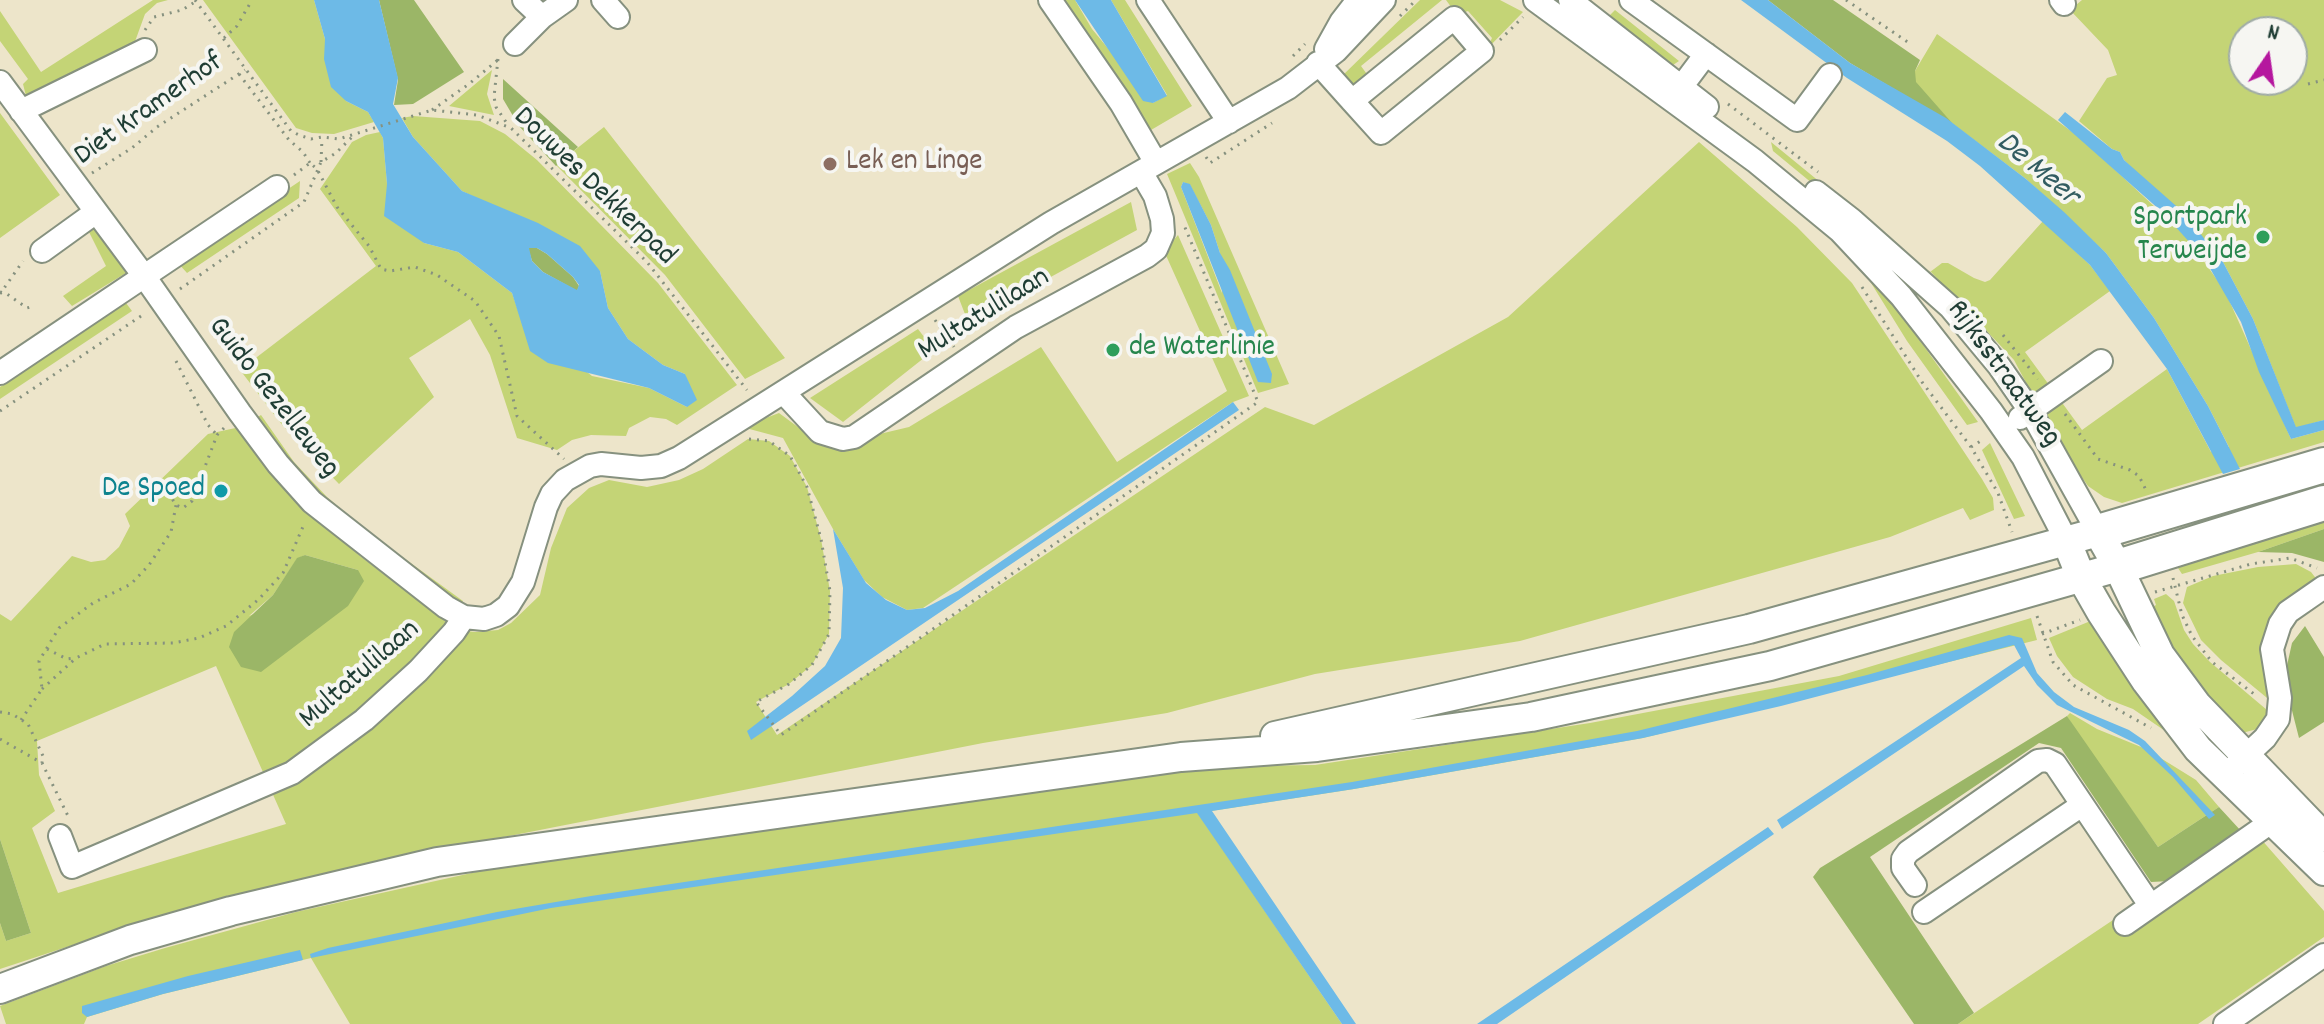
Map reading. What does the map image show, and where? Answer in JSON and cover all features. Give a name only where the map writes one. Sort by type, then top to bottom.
[{"type":"highway","points":[[2082,536],[2324,465]]},
{"type":"highway","points":[[2118,567],[2170,569],[2324,503]]},
{"type":"main road","points":[[1181,757],[1749,629],[2082,536]]},
{"type":"main road","name":"Rijksstraatweg","points":[[2082,536],[2118,567],[2160,655],[2197,705],[2248,755],[2324,871]]},
{"type":"main road","name":"Rijksstraatweg","points":[[2082,536],[2081,577],[2146,681],[2198,749],[2223,775],[2324,837]]},
{"type":"main road","points":[[0,989],[130,940],[231,911],[437,862],[1181,757],[1317,747],[1531,717],[1770,666],[2118,567]]},
{"type":"street","points":[[524,0],[542,17]]},
{"type":"street","points":[[507,51],[542,17],[566,0]]},
{"type":"street","points":[[1050,0],[1121,103],[1149,168]]},
{"type":"street","points":[[1148,0],[1229,122]]},
{"type":"street","name":"Multatulilaan","points":[[1318,63],[1341,22],[1358,0]]},
{"type":"street","name":"Multatulilaan","points":[[60,836],[72,867],[292,773],[364,720],[418,671],[464,617],[484,619],[508,606],[523,582],[552,494],[565,480],[579,471],[601,464],[641,468],[661,466],[679,458],[1051,223],[1288,88],[1336,51],[1384,0]]},
{"type":"street","name":"Rijksstraatweg","points":[[1570,0],[1840,231],[1901,296],[2082,536]]},
{"type":"street","points":[[1631,0],[1797,120],[1830,75]]},
{"type":"street","name":"Rijksstraatweg","points":[[1532,6],[1676,93],[1852,220],[1950,307],[1999,366],[2031,412],[2082,536]]},
{"type":"street","points":[[1318,63],[1352,101],[1381,133],[1482,51],[1454,18],[1352,101]]},
{"type":"street","points":[[21,111],[145,50]]},
{"type":"street","points":[[1676,93],[1706,54]]},
{"type":"street","name":"Guido Gezelleweg","points":[[0,82],[278,464],[312,502],[380,558],[464,617]]},
{"type":"street","name":"Multatulilaan","points":[[784,393],[820,432],[843,439],[854,437],[1016,327],[1156,249],[1163,233],[1162,219],[1149,168]]},
{"type":"street","points":[[0,373],[277,187]]},
{"type":"street","points":[[34,252],[96,212]]},
{"type":"street","points":[[2003,428],[2031,412],[2101,361]]},
{"type":"street","points":[[2223,775],[2265,738],[2278,719],[2280,698],[2272,649],[2275,638],[2288,612],[2323,580]]},
{"type":"street","points":[[1915,885],[1903,868],[1903,859],[1908,852],[2038,761],[2047,760],[2055,764],[2150,905]]},
{"type":"street","points":[[1924,912],[2082,805]]},
{"type":"street","points":[[2125,924],[2284,814]]},
{"type":"street","points":[[2225,1024],[2324,955]]},
{"type":"path","points":[[145,50],[145,29],[154,17],[182,10],[195,0]]},
{"type":"path","name":"Douwes Dekkerpad","points":[[195,0],[291,131],[311,139],[339,139],[432,110],[477,115],[511,128],[647,262],[747,390]]},
{"type":"path","points":[[224,39],[237,26],[252,0]]},
{"type":"path","points":[[1846,0],[1912,45]]},
{"type":"path","points":[[1482,51],[1488,52],[1532,6]]},
{"type":"path","points":[[432,110],[469,84],[507,51]]},
{"type":"path","points":[[507,51],[494,97],[501,117],[511,128]]},
{"type":"path","name":"Diet Kramerhof","points":[[77,186],[157,127],[246,69]]},
{"type":"path","points":[[239,74],[289,140],[317,169],[337,207],[369,246],[381,269],[390,271],[415,267],[437,275],[475,301],[499,336],[517,416],[579,471]]},
{"type":"path","points":[[2308,84],[2324,80]]},
{"type":"path","points":[[321,162],[322,137]]},
{"type":"path","points":[[277,187],[310,163]]},
{"type":"path","points":[[730,424],[748,439],[769,441],[790,456],[807,487],[821,539],[830,591],[829,634],[812,665],[789,684],[756,702],[781,735],[1258,402],[1179,213]]},
{"type":"path","points":[[34,252],[0,293],[27,308],[34,306]]},
{"type":"path","points":[[1861,285],[1922,382],[1971,447],[1998,493],[2018,554]]},
{"type":"path","points":[[924,304],[964,362]]},
{"type":"path","points":[[0,411],[149,310]]},
{"type":"path","points":[[160,479],[176,505],[183,508],[192,501],[217,435],[208,425],[171,351]]},
{"type":"path","points":[[2052,397],[2098,459],[2139,476],[2154,516]]},
{"type":"path","points":[[21,720],[42,689],[76,658],[105,644],[173,643],[199,638],[226,626],[258,600],[283,573],[312,502]]},
{"type":"path","points":[[42,689],[39,661],[59,628],[93,603],[131,584],[149,565],[171,532],[176,505]]},
{"type":"path","points":[[2278,719],[2255,694],[2212,662],[2192,636],[2182,615],[2170,569],[2251,564],[2290,558],[2313,565],[2323,580]]},
{"type":"path","points":[[2029,592],[2042,634]]},
{"type":"path","points":[[47,649],[67,659],[76,658]]},
{"type":"path","points":[[0,712],[28,724],[43,756],[42,763]]},
{"type":"path","points":[[0,739],[42,763],[69,814],[60,836]]},
{"type":"green space","points":[[153,0],[168,0],[157,3],[145,14],[133,47],[26,96],[23,84],[28,79],[0,41],[0,11],[41,72]]},
{"type":"green space","points":[[203,0],[314,0],[325,39],[325,59],[346,101],[368,112],[374,122],[334,134],[312,133],[296,128]]},
{"type":"green space","points":[[379,0],[414,0],[464,72],[413,104],[394,105],[398,80]]},
{"type":"green space","points":[[1057,0],[1075,0],[1092,29],[1153,103],[1167,95],[1111,0],[1125,0],[1192,106],[1151,130],[1144,129]]},
{"type":"green space","points":[[1420,0],[1442,0],[1361,66],[1369,77],[1361,84],[1348,83],[1342,76]]},
{"type":"green space","points":[[1446,0],[1500,0],[1523,12],[1486,50],[1492,38],[1468,11],[1457,15]]},
{"type":"green space","points":[[1768,0],[1833,0],[1920,60],[1915,71],[1916,82],[1953,124],[1850,63]]},
{"type":"green space","name":"Sportpark Terweijde","points":[[2082,0],[2324,0],[2324,420],[2296,428],[2253,319],[2223,262],[2124,160],[2120,152],[2112,149],[2079,121],[2107,78],[2117,75],[2108,50],[2070,10]]},
{"type":"green space","points":[[1615,10],[1679,61],[1670,67],[1608,17]]},
{"type":"green space","points":[[1937,34],[2082,139],[2186,236],[2225,291],[2291,439],[2324,430],[2324,442],[2122,503],[2104,497],[2088,486],[2058,443],[2014,360],[1931,272],[1926,277],[1773,151],[1771,142],[1930,272],[1942,263],[1948,263],[1974,278],[1985,282],[1990,280],[2043,221],[2090,265],[2110,291],[2025,352],[2082,430],[2167,369],[2211,452],[2229,447],[2208,406],[2154,318],[2106,253],[2026,179],[1953,124],[1915,82],[1915,71]]},
{"type":"green space","points":[[492,70],[487,94],[494,115],[449,106]]},
{"type":"green space","points":[[503,79],[578,147],[556,166],[519,126],[503,99]]},
{"type":"green space","points":[[0,113],[60,195],[0,238]]},
{"type":"green space","points":[[413,116],[480,121],[505,134],[537,160],[658,283],[737,385],[677,425],[666,419],[650,417],[629,428],[626,436],[591,435],[572,440],[557,450],[517,438],[490,355],[470,319],[409,358],[434,397],[339,484],[283,426],[240,370],[376,266],[320,189],[352,142],[366,135],[380,132],[387,184],[424,243],[458,252],[512,293],[521,319],[592,376],[649,388],[687,407],[685,374],[663,365],[628,339],[608,308],[600,271],[462,191],[413,137],[402,118]]},
{"type":"green space","points":[[604,127],[785,358],[745,379],[665,275],[556,165]]},
{"type":"green space","points":[[1699,142],[1797,227],[1852,283],[1982,479],[1993,498],[1994,510],[1970,520],[1963,508],[1890,537],[1520,641],[1315,674],[1167,713],[983,743],[387,860],[176,911],[0,969],[0,923],[6,941],[31,933],[0,839],[0,614],[11,621],[72,556],[91,562],[105,560],[119,547],[130,526],[125,514],[208,434],[240,427],[314,516],[360,556],[449,624],[475,632],[498,630],[511,623],[540,595],[551,548],[567,508],[589,488],[609,480],[647,487],[679,480],[703,469],[748,439],[769,441],[790,456],[807,487],[821,539],[830,591],[829,634],[812,665],[789,684],[756,702],[777,735],[1265,407],[1314,425],[1508,317]],"holes":[[[305,555],[358,570],[249,616],[273,595],[297,559]],[[216,666],[286,824],[58,893],[32,828],[55,811],[39,775],[37,741]]]},
{"type":"green space","points":[[1190,163],[1199,177],[1289,384],[1258,393],[1167,174]],"holes":[[[1183,182],[1190,185],[1211,225],[1220,253],[1222,293],[1181,187]]]},
{"type":"green space","points":[[300,181],[299,198],[187,273],[178,263]]},
{"type":"green space","points":[[1131,202],[1137,230],[968,322],[958,296]]},
{"type":"green space","points":[[95,226],[126,273],[72,306],[63,296],[106,266],[88,230]]},
{"type":"green space","points":[[1178,235],[1249,396],[1233,402],[923,608],[907,610],[882,597],[864,580],[783,438],[742,427],[779,413],[825,447],[909,427],[1041,347],[1117,462],[1227,391],[1164,251]]},
{"type":"green space","points":[[528,248],[537,248],[547,254],[573,277],[579,286],[577,291],[543,272],[532,261]]},
{"type":"green space","points":[[1869,269],[1978,422],[1967,425],[1907,341],[1863,270]]},
{"type":"green space","points":[[126,303],[132,311],[0,399],[0,387]]},
{"type":"green space","points":[[918,329],[934,350],[843,422],[810,398]]},
{"type":"green space","points":[[261,415],[294,462],[327,497],[368,532],[463,601],[461,606],[322,499],[256,418]]},
{"type":"green space","points":[[1990,443],[2025,516],[2014,519],[1982,450]]},
{"type":"green space","points":[[2324,514],[2324,529],[2258,552],[2182,574],[2174,562]]},
{"type":"green space","points":[[2324,529],[2324,562],[2292,553],[2258,552]]},
{"type":"green space","points":[[305,555],[358,570],[364,581],[348,606],[261,672],[241,667],[229,647],[234,632],[273,595],[297,558]]},
{"type":"green space","points":[[2296,564],[2311,572],[2318,581],[2291,599],[2272,702],[2201,640],[2183,603],[2187,587],[2213,576],[2258,567]]},
{"type":"green space","points":[[2166,594],[2174,601],[2184,630],[2193,644],[2267,710],[2270,717],[2261,728],[2242,733],[2192,680],[2157,629],[2149,609],[2156,605],[2154,599]]},
{"type":"green space","points":[[2031,618],[2037,640],[1643,738],[1198,813],[1342,1024],[350,1024],[311,958],[163,994],[87,1017],[84,1024],[6,1024],[0,1006],[106,966],[165,948],[296,912],[494,868],[1160,767],[1315,765],[1590,723],[1839,676]]},
{"type":"green space","points":[[2093,620],[2171,735],[2133,709],[2107,699],[2073,677],[2057,656],[2049,638]]},
{"type":"green space","points":[[2305,626],[2324,657],[2324,722],[2299,738],[2286,687],[2286,670],[2292,643]]},
{"type":"green space","points":[[2070,713],[2097,729],[2146,749],[2196,780],[2219,807],[2158,847],[2079,736],[2067,716]]},
{"type":"green space","points":[[2067,716],[2158,847],[2219,807],[2242,832],[2170,881],[2151,882],[2061,748],[2039,743],[1870,857],[1974,1013],[1958,1024],[1914,1024],[1813,877],[1820,868]]},
{"type":"green space","points":[[2260,838],[2324,911],[2324,937],[2198,1024],[1958,1024],[2116,918],[2125,931]]},
{"type":"green space","points":[[0,839],[31,933],[6,941],[0,923]]},
{"type":"water","points":[[314,0],[379,0],[398,78],[393,104],[413,137],[462,191],[538,223],[580,246],[600,271],[608,308],[628,339],[663,365],[685,374],[697,400],[687,407],[649,388],[548,363],[530,351],[512,293],[458,252],[424,243],[384,216],[387,184],[383,138],[368,112],[346,101],[331,87],[324,59],[325,39]],"holes":[[[529,248],[537,248],[573,277],[579,285],[577,290],[543,272],[532,261]]]},
{"type":"water","points":[[1075,0],[1111,0],[1167,96],[1153,103],[1143,101]]},
{"type":"water","points":[[1741,0],[1768,0],[1850,63],[1946,118],[2064,212],[2106,253],[2154,318],[2208,406],[2240,469],[2223,474],[2167,369],[2090,265],[1980,166],[1947,141],[1847,78]]},
{"type":"water","points":[[2065,112],[2120,152],[2124,160],[2183,212],[2223,262],[2253,319],[2296,427],[2324,420],[2324,430],[2291,439],[2259,372],[2241,322],[2204,258],[2161,211],[2058,120]]},
{"type":"water","points":[[1183,182],[1190,184],[1211,225],[1272,374],[1271,383],[1258,382],[1181,187]]},
{"type":"water","points":[[1233,402],[1239,410],[751,740],[747,731],[825,666],[841,638],[843,588],[833,529],[866,583],[886,600],[907,610],[925,608],[958,591]]},
{"type":"water","points":[[2009,635],[2022,638],[2037,673],[2054,692],[2074,707],[2129,730],[2145,741],[2215,815],[2209,819],[2173,777],[2139,745],[2057,705],[2024,666],[1782,829],[1777,820],[2021,658],[2014,645],[1781,706],[1643,738],[1212,811],[1356,1024],[1342,1024],[1197,813],[551,908],[311,958],[310,954],[497,912],[591,896],[1352,782],[1637,731],[1867,675]]},
{"type":"water","points":[[1768,827],[1774,834],[1497,1024],[1477,1024]]},
{"type":"water","points":[[300,950],[303,960],[163,994],[87,1017],[82,1013],[82,1006],[188,976]]},
{"type":"place","name":"Lek en Linge","points":[[830,164]]},
{"type":"place","name":"Sportpark Terweijde","points":[[2263,237]]},
{"type":"place","name":"de Waterlinie","points":[[1113,350]]},
{"type":"place","name":"De Spoed","points":[[221,491]]},
{"type":"water label","name":"De Meer","points":[[2036,171]]}]
